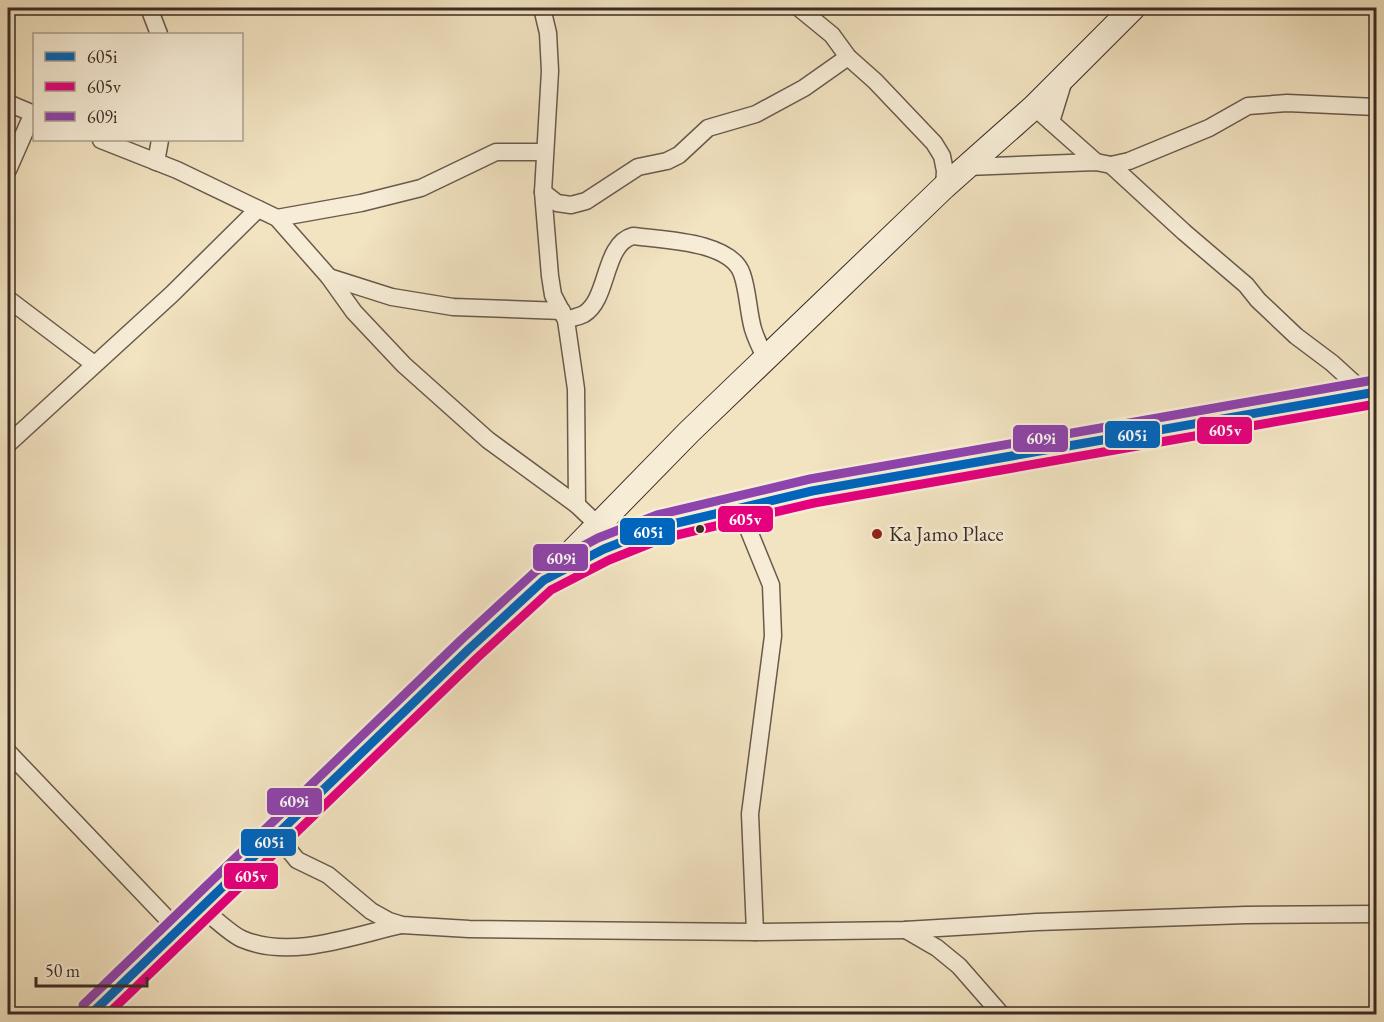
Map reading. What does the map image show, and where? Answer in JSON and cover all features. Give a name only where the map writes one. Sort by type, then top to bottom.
[{"type":"street","points":[[149,8],[159,33]]},
{"type":"street","points":[[542,8],[548,33],[550,71],[543,192],[553,295],[564,315],[576,389],[577,505]]},
{"type":"street","points":[[799,8],[832,35],[848,57],[875,81],[934,143],[942,156],[945,171],[944,187]]},
{"type":"street","points":[[91,1014],[469,649],[544,580],[688,432],[944,187],[967,167],[1043,115],[1066,76],[1133,8]]},
{"type":"street","points":[[543,192],[558,203],[571,205],[586,201],[638,167],[679,155],[708,128],[756,114],[804,88],[848,57]]},
{"type":"street","points":[[8,103],[33,114]]},
{"type":"street","points":[[967,167],[1104,164],[1129,161],[1209,128],[1248,106],[1287,103],[1377,107]]},
{"type":"street","points":[[1043,115],[1246,285],[1257,300],[1296,336],[1371,393]]},
{"type":"street","points":[[8,170],[33,116]]},
{"type":"street","points":[[104,141],[156,162],[277,218],[329,277],[354,312],[444,404],[488,440],[577,505],[598,525]]},
{"type":"street","points":[[156,162],[160,141]]},
{"type":"street","points":[[277,218],[361,203],[421,188],[496,152],[544,152]]},
{"type":"street","points":[[8,444],[172,294],[258,209]]},
{"type":"street","points":[[329,277],[392,297],[453,308],[564,315],[584,314],[594,304],[616,250],[625,238],[633,236],[688,243],[712,249],[736,262],[742,274],[753,330],[766,359]]},
{"type":"street","points":[[8,299],[94,364]]},
{"type":"street","points":[[544,580],[604,549],[660,527],[812,491],[1371,393]]},
{"type":"street","points":[[740,509],[771,585],[773,636],[750,814],[755,932]]},
{"type":"street","points":[[8,752],[177,929]]},
{"type":"street","points":[[276,834],[297,860],[328,875],[371,911],[402,925],[469,929],[755,932],[905,930],[1037,922],[1246,915],[1377,914]]},
{"type":"street","points":[[201,907],[241,938],[267,945],[297,948],[319,946],[402,925]]},
{"type":"street","points":[[905,930],[937,948],[958,966],[1001,1014]]},
{"type":"transit line","name":"609i","points":[[83,1005],[461,640],[536,571],[598,538],[657,515],[810,479],[1374,380]]},
{"type":"transit line","name":"605i","points":[[91,1014],[469,649],[544,580],[604,549],[660,527],[812,491],[1376,392]]},
{"type":"transit line","name":"605v","points":[[108,1014],[477,658],[551,590],[609,560],[664,538],[814,503],[1376,404]]},
{"type":"place","name":"Ka Jamo Place","points":[[877,534]]}]
